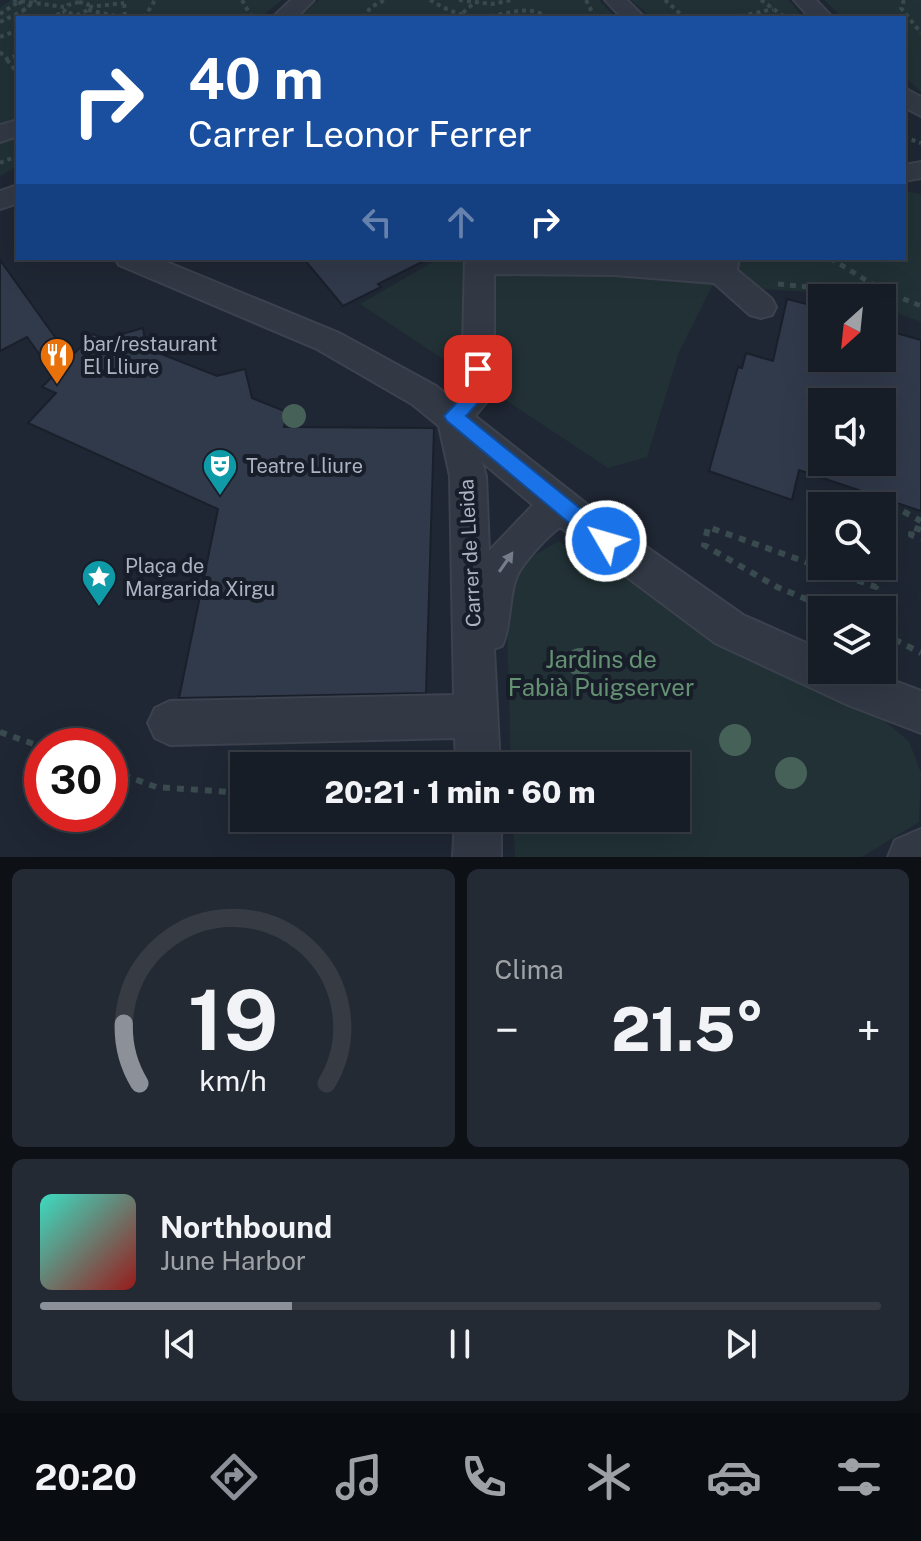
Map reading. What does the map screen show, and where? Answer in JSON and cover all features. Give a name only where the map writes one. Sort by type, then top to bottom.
[{"type":"street","points":[[285,16],[304,0]]},
{"type":"street","points":[[615,0],[632,16]]},
{"type":"street","points":[[804,0],[820,16]]},
{"type":"street","points":[[134,260],[328,341],[424,395],[648,573],[729,629],[863,690],[921,712]]},
{"type":"street","points":[[453,416],[478,393],[479,261],[724,266],[761,307]]},
{"type":"street","name":"Carrer de Lleida","points":[[453,416],[468,476],[478,752]]},
{"type":"street","name":"Carrer de Lleida","points":[[476,704],[499,568],[537,523],[561,506]]},
{"type":"street","points":[[170,723],[476,704]]},
{"type":"street","points":[[477,857],[478,832]]},
{"type":"street","points":[[912,857],[921,852]]},
{"type":"path","points":[[19,0],[27,16]]},
{"type":"path","points":[[0,14],[19,0],[81,14],[89,8],[124,1]]},
{"type":"path","points":[[364,16],[371,7],[385,0]]},
{"type":"path","points":[[430,0],[459,16],[474,2]]},
{"type":"path","points":[[459,0],[492,4],[512,0]]},
{"type":"path","points":[[665,0],[683,16]]},
{"type":"path","points":[[761,0],[783,16]]},
{"type":"path","points":[[904,0],[901,8],[921,33]]},
{"type":"path","points":[[53,16],[75,1],[118,16]]},
{"type":"path","points":[[0,22],[34,2]]},
{"type":"path","points":[[491,16],[531,9],[547,16]]},
{"type":"path","points":[[742,16],[773,9]]},
{"type":"path","points":[[0,52],[16,71]]},
{"type":"path","points":[[7,59],[16,56]]},
{"type":"path","points":[[0,163],[12,158]]},
{"type":"path","points":[[833,260],[882,290],[921,306]]},
{"type":"path","points":[[896,507],[921,521]]},
{"type":"path","points":[[808,563],[708,527],[704,545],[777,587],[808,600]]},
{"type":"path","points":[[921,530],[912,527],[911,535],[921,539]]},
{"type":"path","points":[[856,580],[876,587],[877,580]]},
{"type":"path","points":[[896,640],[921,653]]},
{"type":"path","points":[[0,732],[24,741]]},
{"type":"path","points":[[128,777],[156,787],[230,792]]},
{"type":"green space","points":[[11,0],[282,0],[262,16],[16,16],[16,167],[0,176],[0,7]]},
{"type":"green space","points":[[319,0],[599,0],[614,16],[300,16]]},
{"type":"green space","points":[[631,0],[788,0],[802,16],[650,16]]},
{"type":"green space","points":[[824,0],[921,0],[921,92],[906,78],[906,16],[841,16]]},
{"type":"green space","points":[[906,191],[921,194],[921,322],[896,312],[896,284],[808,284],[808,292],[712,286],[679,352],[647,457],[608,468],[360,304],[437,260],[906,260]]},
{"type":"green space","name":"Jardins de Fabià Puigserver","points":[[559,541],[568,548],[583,551],[755,662],[883,720],[909,741],[921,773],[919,822],[862,857],[515,857],[514,832],[690,832],[690,752],[511,752],[506,591],[522,562]]},
{"type":"building","points":[[0,260],[70,358],[93,334],[105,339],[143,328],[146,348],[217,376],[245,369],[252,398],[287,412],[284,427],[434,428],[426,693],[179,698],[218,509],[28,423],[56,393],[42,387],[54,375],[27,337],[0,351]]},
{"type":"building","points":[[305,260],[426,260],[378,284],[381,287],[343,306]]},
{"type":"building","points":[[787,299],[808,304],[808,372],[896,372],[896,333],[921,340],[921,511],[896,503],[896,492],[864,492],[817,476],[896,476],[896,388],[808,388],[808,473],[799,470],[792,500],[709,471],[738,367],[742,368],[746,353],[773,361]]},
{"type":"place","name":"bar/restaurant El Lliure","points":[[57,386]]},
{"type":"place","name":"Teatre Lliure","points":[[220,497]]},
{"type":"place","name":"Plaça de Margarida Xirgu","points":[[99,608]]},
{"type":"route","points":[[478,369],[478,393],[453,416],[606,541]]}]
